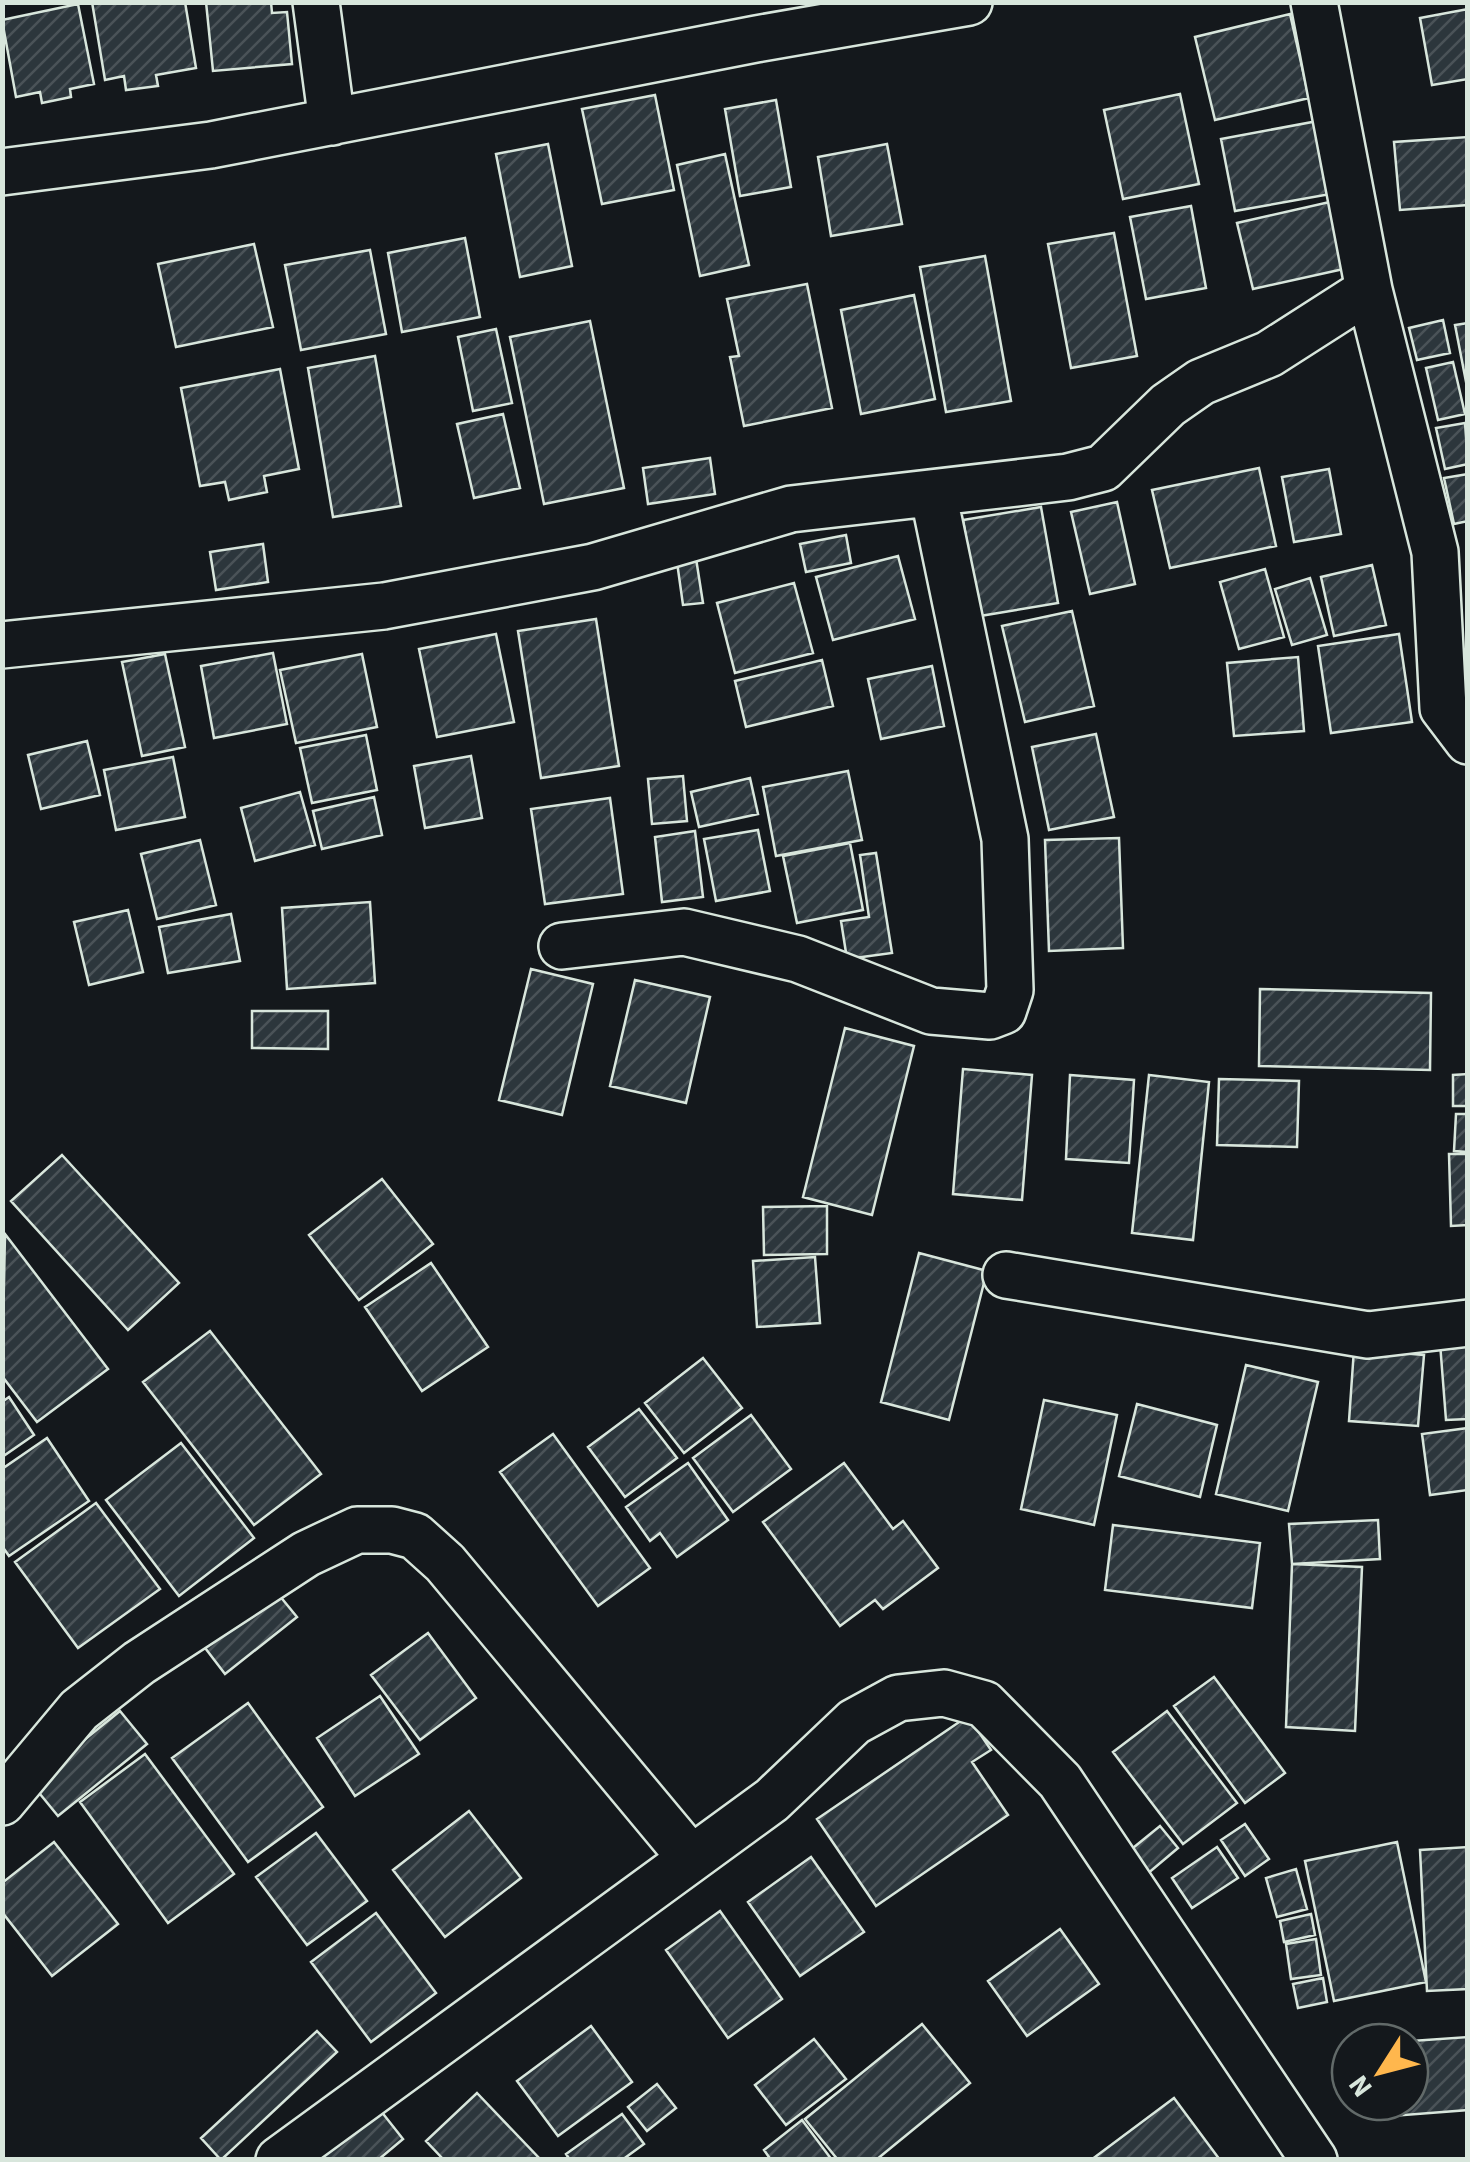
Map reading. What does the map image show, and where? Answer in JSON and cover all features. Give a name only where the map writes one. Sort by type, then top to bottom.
[{"type":"street","points":[[316,2],[332,122]]},
{"type":"street","points":[[2,172],[211,144],[969,2]]},
{"type":"street","points":[[1314,2],[1368,290],[1435,552],[1443,708],[1468,741]]},
{"type":"street","points":[[2,645],[384,606],[593,566],[791,509],[1068,477],[1103,468],[1168,405],[1200,382],[1269,354],[1368,290]]},
{"type":"street","points":[[562,946],[684,932],[798,959],[930,1011],[990,1016],[1003,1010],[1010,990],[1005,838],[933,494]]},
{"type":"street","points":[[1006,1275],[1368,1334],[1468,1323]]},
{"type":"street","points":[[2,1802],[79,1710],[139,1663],[306,1554],[357,1530],[392,1530],[415,1536],[445,1563],[690,1857]]},
{"type":"street","points":[[279,2160],[772,1800],[854,1722],[898,1698],[944,1693],[984,1704],[1060,1781],[1314,2160]]},
{"type":"building","points":[[92,2],[185,2],[196,68],[156,75],[158,86],[126,90],[124,76],[105,80]]},
{"type":"building","points":[[206,2],[271,2],[272,13],[287,12],[292,64],[213,71]]},
{"type":"building","points":[[78,4],[94,84],[70,89],[71,97],[42,103],[40,92],[16,97],[2,20]]},
{"type":"building","points":[[1468,9],[1468,79],[1432,85],[1420,18]]},
{"type":"building","points":[[1290,14],[1309,98],[1215,120],[1195,37]]},
{"type":"building","points":[[1180,94],[1199,184],[1123,199],[1104,110]]},
{"type":"building","points":[[655,95],[674,190],[602,204],[582,109]]},
{"type":"building","points":[[776,100],[791,187],[740,196],[725,109]]},
{"type":"building","points":[[1323,120],[1336,193],[1235,211],[1221,139]]},
{"type":"building","points":[[1468,137],[1468,205],[1400,210],[1394,142]]},
{"type":"building","points":[[548,144],[572,266],[520,277],[496,154]]},
{"type":"building","points":[[887,144],[902,224],[831,236],[818,157]]},
{"type":"building","points":[[725,154],[749,265],[700,276],[677,165]]},
{"type":"building","points":[[1334,201],[1348,268],[1253,289],[1237,223]]},
{"type":"building","points":[[1191,206],[1206,288],[1146,299],[1130,217]]},
{"type":"building","points":[[1114,233],[1137,356],[1071,368],[1048,244]]},
{"type":"building","points":[[465,238],[480,317],[402,332],[388,253]]},
{"type":"building","points":[[254,244],[273,327],[176,347],[158,264]]},
{"type":"building","points":[[370,250],[386,334],[301,350],[285,265]]},
{"type":"building","points":[[985,256],[1011,401],[946,412],[920,267]]},
{"type":"building","points":[[807,284],[832,408],[744,426],[730,357],[739,356],[727,299]]},
{"type":"building","points":[[914,295],[935,399],[861,414],[841,310]]},
{"type":"building","points":[[1443,320],[1450,353],[1417,360],[1409,328]]},
{"type":"building","points":[[590,321],[624,488],[544,504],[510,337]]},
{"type":"building","points":[[1468,323],[1468,392],[1455,325]]},
{"type":"building","points":[[496,329],[512,403],[473,411],[458,337]]},
{"type":"building","points":[[375,356],[401,506],[333,517],[308,368]]},
{"type":"building","points":[[1453,362],[1465,414],[1438,420],[1426,368]]},
{"type":"building","points":[[280,369],[299,469],[264,476],[267,492],[229,500],[225,482],[200,486],[181,388]]},
{"type":"building","points":[[503,414],[520,488],[474,498],[457,424]]},
{"type":"building","points":[[1465,423],[1468,464],[1445,469],[1436,428]]},
{"type":"building","points":[[710,458],[715,494],[648,504],[643,468]]},
{"type":"building","points":[[1259,468],[1276,546],[1170,568],[1152,490]]},
{"type":"building","points":[[1329,469],[1341,534],[1294,542],[1282,477]]},
{"type":"building","points":[[1468,474],[1468,521],[1454,524],[1444,478]]},
{"type":"building","points":[[1117,502],[1135,584],[1090,594],[1071,512]]},
{"type":"building","points":[[1041,507],[1058,603],[980,616],[963,520]]},
{"type":"building","points":[[846,535],[851,563],[806,572],[800,544]]},
{"type":"building","points":[[263,544],[268,582],[216,590],[210,552]]},
{"type":"building","points":[[695,552],[703,603],[683,605],[676,555]]},
{"type":"building","points":[[898,556],[915,619],[833,640],[816,577]]},
{"type":"building","points":[[1372,565],[1386,625],[1334,636],[1321,577]]},
{"type":"building","points":[[1265,569],[1284,637],[1239,649],[1220,582]]},
{"type":"building","points":[[1310,578],[1327,635],[1292,645],[1275,589]]},
{"type":"building","points":[[794,583],[813,653],[735,673],[717,603]]},
{"type":"building","points":[[1072,611],[1094,706],[1025,722],[1002,626]]},
{"type":"building","points":[[596,619],[619,766],[541,778],[518,631]]},
{"type":"building","points":[[496,634],[514,722],[437,737],[419,649]]},
{"type":"building","points":[[1399,634],[1412,722],[1331,733],[1318,646]]},
{"type":"building","points":[[273,653],[287,724],[214,738],[201,666]]},
{"type":"building","points":[[165,654],[185,747],[142,756],[122,662]]},
{"type":"building","points":[[362,654],[377,727],[296,743],[280,670]]},
{"type":"building","points":[[1298,657],[1304,731],[1234,736],[1227,663]]},
{"type":"building","points":[[822,660],[833,706],[746,727],[735,681]]},
{"type":"building","points":[[932,666],[944,726],[881,739],[868,679]]},
{"type":"building","points":[[1096,734],[1114,817],[1049,830],[1032,747]]},
{"type":"building","points":[[366,735],[377,790],[312,803],[300,748]]},
{"type":"building","points":[[87,741],[100,795],[41,809],[28,755]]},
{"type":"building","points":[[471,756],[482,818],[425,828],[414,766]]},
{"type":"building","points":[[173,757],[185,817],[116,830],[104,770]]},
{"type":"building","points":[[848,771],[862,840],[776,856],[763,787]]},
{"type":"building","points":[[683,776],[687,821],[652,824],[648,779]]},
{"type":"building","points":[[750,778],[758,814],[699,827],[691,792]]},
{"type":"building","points":[[300,792],[315,845],[255,861],[241,808]]},
{"type":"building","points":[[374,797],[382,835],[322,849],[313,811]]},
{"type":"building","points":[[610,798],[623,894],[545,904],[531,809]]},
{"type":"building","points":[[758,830],[770,891],[716,901],[704,839]]},
{"type":"building","points":[[695,831],[703,897],[662,902],[655,837]]},
{"type":"building","points":[[1119,838],[1123,948],[1049,951],[1045,840]]},
{"type":"building","points":[[200,840],[216,905],[157,919],[141,854]]},
{"type":"building","points":[[850,843],[863,910],[797,923],[783,856]]},
{"type":"building","points":[[876,853],[892,953],[847,959],[841,921],[869,917],[860,855]]},
{"type":"building","points":[[370,902],[375,983],[287,989],[282,908]]},
{"type":"building","points":[[128,910],[143,972],[89,985],[74,922]]},
{"type":"building","points":[[231,914],[240,961],[168,973],[159,927]]},
{"type":"building","points":[[531,969],[593,984],[562,1115],[499,1100]]},
{"type":"building","points":[[635,980],[710,997],[686,1103],[610,1086]]},
{"type":"building","points":[[1260,989],[1431,993],[1430,1070],[1259,1066]]},
{"type":"building","points":[[252,1011],[328,1011],[328,1049],[252,1048]]},
{"type":"building","points":[[845,1028],[914,1046],[872,1215],[803,1197]]},
{"type":"building","points":[[963,1069],[1032,1075],[1022,1200],[953,1194]]},
{"type":"building","points":[[1468,1074],[1468,1106],[1453,1106],[1453,1075]]},
{"type":"building","points":[[1070,1075],[1134,1080],[1129,1163],[1066,1159]]},
{"type":"building","points":[[1149,1075],[1209,1082],[1193,1240],[1132,1233]]},
{"type":"building","points":[[1219,1079],[1299,1081],[1297,1147],[1217,1145]]},
{"type":"building","points":[[1456,1114],[1468,1114],[1468,1152],[1454,1151]]},
{"type":"building","points":[[1449,1154],[1468,1154],[1468,1225],[1451,1226]]},
{"type":"building","points":[[62,1155],[179,1283],[128,1330],[11,1201]]},
{"type":"building","points":[[382,1179],[433,1244],[359,1300],[309,1235]]},
{"type":"building","points":[[827,1206],[827,1254],[764,1255],[763,1207]]},
{"type":"building","points":[[5,1234],[108,1369],[37,1422],[2,1376]]},
{"type":"building","points":[[919,1253],[987,1271],[949,1420],[881,1402]]},
{"type":"building","points":[[815,1257],[820,1323],[757,1327],[753,1261]]},
{"type":"building","points":[[431,1263],[488,1347],[422,1391],[365,1307]]},
{"type":"building","points":[[210,1331],[321,1474],[254,1525],[143,1382]]},
{"type":"building","points":[[1468,1341],[1468,1419],[1446,1420],[1440,1343]]},
{"type":"building","points":[[1354,1349],[1424,1355],[1418,1426],[1349,1421]]},
{"type":"building","points":[[703,1358],[742,1408],[684,1453],[645,1403]]},
{"type":"building","points":[[1246,1365],[1318,1382],[1288,1511],[1216,1494]]},
{"type":"building","points":[[9,1397],[34,1435],[2,1457],[2,1402]]},
{"type":"building","points":[[1044,1400],[1117,1415],[1094,1525],[1021,1509]]},
{"type":"building","points":[[1137,1404],[1217,1425],[1200,1497],[1119,1476]]},
{"type":"building","points":[[639,1409],[677,1458],[625,1497],[588,1447]]},
{"type":"building","points":[[751,1415],[791,1469],[733,1512],[693,1458]]},
{"type":"building","points":[[1468,1428],[1468,1490],[1430,1495],[1422,1434]]},
{"type":"building","points":[[553,1434],[650,1568],[598,1606],[500,1472]]},
{"type":"building","points":[[47,1438],[89,1501],[9,1556],[2,1546],[2,1469]]},
{"type":"building","points":[[181,1443],[254,1538],[179,1596],[106,1500]]},
{"type":"building","points":[[688,1463],[728,1520],[677,1557],[660,1533],[650,1541],[626,1507]]},
{"type":"building","points":[[844,1463],[893,1529],[903,1521],[938,1568],[883,1609],[875,1600],[840,1626],[763,1522]]},
{"type":"building","points":[[96,1503],[160,1589],[78,1648],[15,1562]]},
{"type":"building","points":[[1378,1520],[1380,1559],[1292,1564],[1289,1524]]},
{"type":"building","points":[[1113,1525],[1260,1543],[1252,1608],[1105,1590]]},
{"type":"building","points":[[1292,1564],[1362,1567],[1355,1731],[1286,1727]]},
{"type":"building","points":[[270,1584],[297,1617],[225,1674],[199,1640]]},
{"type":"building","points":[[428,1633],[476,1698],[420,1740],[371,1675]]},
{"type":"building","points":[[1214,1677],[1285,1773],[1245,1803],[1174,1706]]},
{"type":"building","points":[[380,1696],[419,1754],[355,1796],[317,1738]]},
{"type":"building","points":[[248,1703],[323,1807],[248,1862],[172,1758]]},
{"type":"building","points":[[120,1711],[147,1744],[58,1816],[31,1783]]},
{"type":"building","points":[[1167,1711],[1237,1803],[1183,1844],[1113,1752]]},
{"type":"building","points":[[968,1716],[991,1750],[972,1762],[1008,1815],[876,1906],[817,1819]]},
{"type":"building","points":[[145,1754],[234,1874],[168,1923],[80,1802]]},
{"type":"building","points":[[469,1811],[521,1878],[445,1937],[393,1870]]},
{"type":"building","points":[[1245,1824],[1269,1859],[1245,1876],[1221,1840]]},
{"type":"building","points":[[1160,1826],[1178,1848],[1146,1875],[1128,1852]]},
{"type":"building","points":[[316,1833],[367,1901],[307,1945],[256,1877]]},
{"type":"building","points":[[54,1842],[118,1924],[52,1976],[2,1912],[2,1883]]},
{"type":"building","points":[[1397,1842],[1426,1982],[1334,2001],[1305,1861]]},
{"type":"building","points":[[1217,1847],[1238,1878],[1192,1908],[1172,1878]]},
{"type":"building","points":[[1468,1847],[1468,1989],[1427,1991],[1420,1850]]},
{"type":"building","points":[[811,1857],[864,1932],[800,1976],[748,1902]]},
{"type":"building","points":[[1296,1869],[1307,1909],[1277,1917],[1266,1878]]},
{"type":"building","points":[[720,1911],[782,1999],[728,2038],[666,1950]]},
{"type":"building","points":[[376,1913],[436,1993],[371,2042],[311,1962]]},
{"type":"building","points":[[1311,1914],[1315,1935],[1284,1942],[1280,1921]]},
{"type":"building","points":[[1060,1929],[1099,1984],[1027,2036],[988,1981]]},
{"type":"building","points":[[1316,1939],[1321,1975],[1291,1979],[1286,1944]]},
{"type":"building","points":[[1323,1978],[1327,2002],[1298,2008],[1293,1984]]},
{"type":"building","points":[[922,2024],[970,2083],[876,2160],[838,2160],[805,2119]]},
{"type":"building","points":[[591,2026],[632,2082],[558,2136],[517,2081]]},
{"type":"building","points":[[317,2031],[337,2052],[221,2160],[201,2138]]},
{"type":"building","points":[[1468,2037],[1468,2110],[1430,2113],[1430,2040]]},
{"type":"building","points":[[814,2039],[846,2079],[786,2125],[755,2085]]},
{"type":"building","points":[[657,2084],[676,2108],[647,2131],[628,2107]]},
{"type":"building","points":[[477,2093],[539,2160],[444,2160],[426,2141]]},
{"type":"building","points":[[1174,2098],[1220,2160],[1091,2160]]},
{"type":"building","points":[[373,2101],[403,2139],[378,2160],[301,2160]]},
{"type":"building","points":[[622,2114],[644,2144],[622,2160],[570,2160],[566,2154]]},
{"type":"building","points":[[802,2120],[832,2160],[771,2160],[764,2150]]}]
